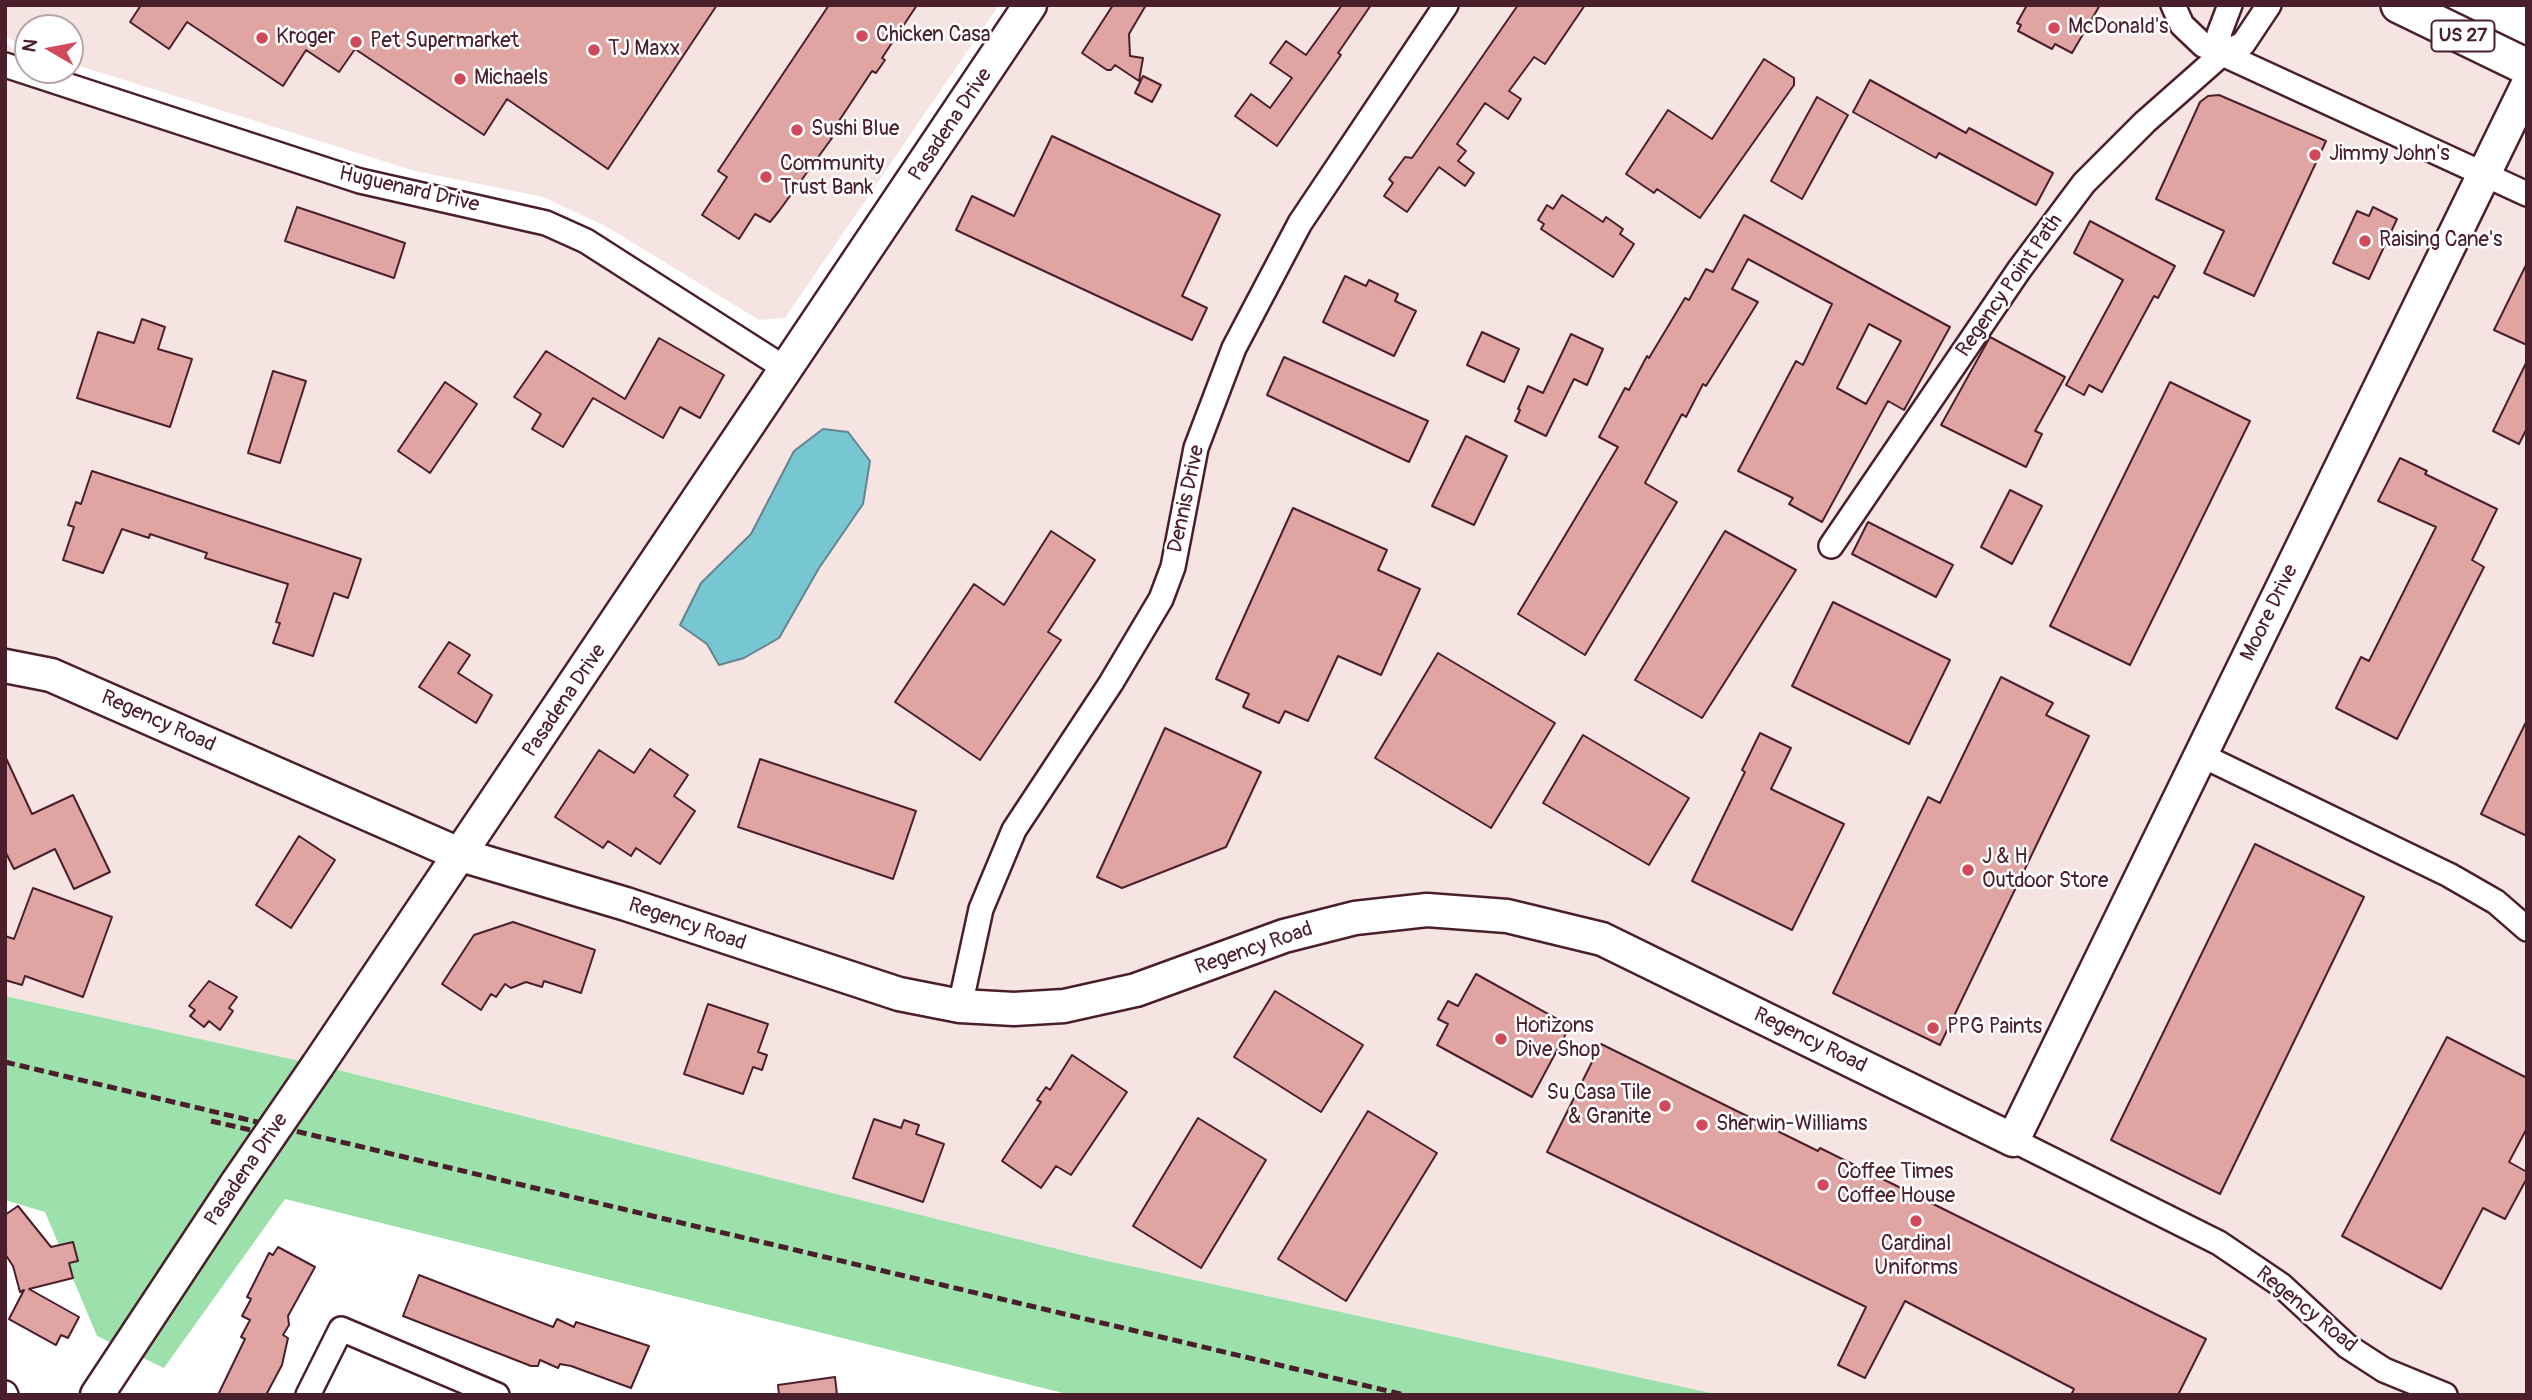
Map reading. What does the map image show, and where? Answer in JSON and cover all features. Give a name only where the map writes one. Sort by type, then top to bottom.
[{"type":"main road","name":"US 27","points":[[2399,5],[2527,67]]},
{"type":"street","name":"Pasadena Drive","points":[[97,1395],[1030,5]]},
{"type":"street","name":"Dennis Drive","points":[[960,1006],[981,909],[1014,830],[1111,683],[1161,599],[1173,567],[1196,448],[1234,348],[1306,214],[1446,5]]},
{"type":"street","points":[[2173,5],[2193,36],[2203,45],[2527,194]]},
{"type":"street","points":[[2222,54],[2219,34],[2230,5]]},
{"type":"street","name":"Regency Point Path","points":[[1831,546],[2019,270],[2084,183],[2145,122],[2222,54],[2243,44],[2269,5]]},
{"type":"street","name":"Huguenard Drive","points":[[5,65],[360,181],[546,223],[586,241],[786,369]]},
{"type":"street","name":"Moore Drive","points":[[2013,1140],[2527,86]]},
{"type":"street","name":"Regency Road","points":[[5,666],[51,675],[461,855],[613,900],[870,986],[960,1006],[1014,1009],[1064,1006],[1111,997],[1284,936],[1355,918],[1427,910],[1507,916],[1602,939],[2219,1243],[2281,1285],[2347,1346],[2384,1370],[2445,1395]]},
{"type":"street","points":[[2201,755],[2457,880],[2496,902],[2527,929]]},
{"type":"street","points":[[309,1395],[341,1329],[497,1395]]},
{"type":"shaded area","points":[[5,5],[999,5],[785,318],[759,320],[607,227],[543,197],[415,171],[84,67],[84,14],[14,14],[14,41],[5,36]]},
{"type":"shaded area","points":[[1030,5],[2399,5],[2527,67],[2527,1395],[1720,1395],[1094,1258],[318,1065],[5,996],[5,43],[14,49],[14,84],[63,84],[546,223],[786,369]]},
{"type":"green space","points":[[5,996],[318,1065],[1094,1258],[1720,1395],[1071,1395],[285,1199],[164,1368],[97,1336],[45,1212],[5,1200]]},
{"type":"water","points":[[823,429],[848,432],[870,461],[863,504],[819,568],[779,638],[744,658],[719,665],[707,644],[680,625],[701,583],[751,534],[794,451]]},
{"type":"building","points":[[141,5],[717,5],[608,169],[507,99],[484,135],[355,49],[339,72],[306,50],[283,86],[187,22],[169,49],[130,22]]},
{"type":"building","points":[[829,5],[917,5],[882,58],[885,60],[876,73],[872,71],[829,136],[832,138],[779,211],[770,222],[755,214],[739,239],[702,215],[727,177],[718,171]]},
{"type":"building","points":[[1113,5],[1146,5],[1129,34],[1130,56],[1143,58],[1139,81],[1115,65],[1111,70],[1107,70],[1082,53]]},
{"type":"building","points":[[1342,5],[1371,5],[1338,53],[1341,55],[1277,146],[1235,116],[1251,94],[1270,108],[1292,78],[1270,63],[1286,41],[1306,55]]},
{"type":"building","points":[[1518,5],[1585,5],[1545,64],[1534,57],[1509,91],[1521,99],[1508,119],[1485,103],[1457,144],[1466,151],[1458,161],[1474,173],[1465,186],[1439,167],[1407,212],[1384,196],[1393,183],[1389,179],[1405,157],[1412,158]]},
{"type":"building","name":"McDonald's","points":[[2027,5],[2100,5],[2072,53],[2055,44],[2052,49],[2018,31],[2021,25],[2017,23]]},
{"type":"building","points":[[1764,59],[1794,78],[1794,85],[1700,218],[1657,189],[1654,193],[1626,174],[1668,110],[1712,139]]},
{"type":"building","points":[[1143,76],[1161,85],[1152,102],[1135,93]]},
{"type":"building","points":[[1870,80],[1966,133],[1969,128],[2053,173],[2036,205],[1939,153],[1936,158],[1853,112]]},
{"type":"building","points":[[2219,95],[2326,141],[2254,296],[2204,273],[2224,231],[2156,199],[2200,102],[2208,96]]},
{"type":"building","points":[[1817,97],[1848,115],[1802,199],[1771,181]]},
{"type":"building","points":[[1052,136],[1220,215],[1182,296],[1207,308],[1192,340],[956,230],[972,196],[1014,216]]},
{"type":"building","points":[[1562,195],[1603,222],[1606,217],[1623,229],[1620,234],[1634,244],[1613,277],[1541,229],[1544,224],[1538,220],[1547,205],[1553,209]]},
{"type":"building","points":[[297,207],[405,243],[394,278],[285,241]]},
{"type":"building","name":"Raising Cane's","points":[[2373,207],[2397,219],[2369,279],[2333,263],[2357,211],[2369,216]]},
{"type":"building","points":[[1744,215],[1950,327],[1904,410],[1888,401],[1822,522],[1789,504],[1793,498],[1738,471],[1796,361],[1803,365],[1832,304],[1748,259],[1732,289],[1758,302],[1706,386],[1703,384],[1686,417],[1682,414],[1645,483],[1677,502],[1585,655],[1518,614],[1618,447],[1599,437],[1625,388],[1629,390],[1647,356],[1649,358],[1685,298],[1689,300],[1706,269],[1713,272]],"holes":[[[1869,324],[1901,341],[1866,404],[1837,388]]]},
{"type":"building","points":[[2090,221],[2175,266],[2158,298],[2154,296],[2102,392],[2089,385],[2084,395],[2066,385],[2123,280],[2074,253]]},
{"type":"building","points":[[2527,263],[2527,345],[2494,330]]},
{"type":"building","points":[[1345,276],[1366,286],[1369,280],[1398,294],[1395,301],[1416,311],[1394,356],[1323,322]]},
{"type":"building","points":[[142,319],[165,327],[158,349],[192,359],[170,427],[77,398],[98,332],[134,343]]},
{"type":"building","points":[[1482,332],[1519,349],[1504,382],[1467,365]]},
{"type":"building","points":[[1571,334],[1603,349],[1587,385],[1574,379],[1546,436],[1515,421],[1528,386],[1543,393]]},
{"type":"building","points":[[1990,337],[2065,377],[2035,431],[2042,434],[2026,467],[1941,425]]},
{"type":"building","points":[[659,338],[724,375],[700,418],[680,407],[663,438],[593,398],[563,447],[532,429],[541,414],[514,397],[546,351],[625,399]]},
{"type":"building","points":[[1284,357],[1428,421],[1409,462],[1267,395]]},
{"type":"building","points":[[2527,361],[2527,428],[2519,444],[2493,431]]},
{"type":"building","points":[[273,371],[306,381],[280,463],[248,453]]},
{"type":"building","points":[[445,382],[477,404],[430,473],[398,451]]},
{"type":"building","points":[[2170,382],[2250,421],[2130,665],[2050,626]]},
{"type":"building","points":[[1466,436],[1507,456],[1474,525],[1432,506]]},
{"type":"building","points":[[2400,458],[2427,471],[2425,474],[2497,509],[2472,560],[2484,567],[2397,739],[2336,708],[2361,657],[2369,661],[2436,527],[2378,501]]},
{"type":"building","points":[[92,471],[361,559],[348,598],[334,593],[313,656],[273,643],[280,623],[276,622],[288,584],[205,558],[207,553],[150,534],[149,538],[122,529],[103,573],[63,560],[74,527],[68,525],[76,502],[81,504]]},
{"type":"building","points":[[2010,490],[2042,506],[2012,564],[1981,547]]},
{"type":"building","points":[[1293,508],[1387,550],[1378,570],[1420,589],[1381,675],[1338,656],[1308,721],[1285,711],[1279,723],[1243,707],[1249,694],[1216,679]]},
{"type":"building","points":[[1868,522],[1953,565],[1936,597],[1852,554]]},
{"type":"building","points":[[1051,531],[1095,560],[1048,632],[1061,640],[980,760],[895,702],[974,584],[1004,605]]},
{"type":"building","points":[[1725,531],[1796,570],[1702,718],[1635,680]]},
{"type":"building","points":[[1833,602],[1950,660],[1909,744],[1792,686]]},
{"type":"building","points":[[449,642],[470,655],[458,673],[492,695],[476,723],[419,687]]},
{"type":"building","points":[[1438,653],[1555,723],[1491,828],[1375,758]]},
{"type":"building","points":[[2001,677],[2053,703],[2046,715],[2089,736],[1940,1045],[1833,993],[1928,797],[1940,803]]},
{"type":"building","points":[[2527,720],[2527,836],[2481,814]]},
{"type":"building","points":[[1165,728],[1261,772],[1226,847],[1122,888],[1097,877]]},
{"type":"building","points":[[1760,733],[1791,748],[1771,789],[1844,824],[1792,930],[1692,881],[1745,772],[1742,770]]},
{"type":"building","points":[[1583,735],[1689,798],[1649,865],[1543,803]]},
{"type":"building","points":[[650,749],[688,775],[674,796],[695,811],[660,864],[636,848],[631,856],[608,841],[603,848],[555,817],[599,750],[634,773]]},
{"type":"building","points":[[5,756],[32,814],[73,795],[110,872],[74,889],[55,849],[14,869],[5,851]]},
{"type":"building","points":[[760,759],[916,811],[893,879],[738,827]]},
{"type":"building","points":[[299,836],[335,860],[291,928],[256,905]]},
{"type":"building","points":[[2255,844],[2364,897],[2220,1194],[2111,1140]]},
{"type":"building","points":[[33,888],[112,917],[83,997],[25,976],[22,985],[5,980],[5,936],[14,939]]},
{"type":"building","points":[[513,922],[595,950],[581,993],[544,981],[542,987],[526,982],[511,988],[505,984],[496,997],[491,994],[481,1010],[442,984],[474,935]]},
{"type":"building","points":[[1476,974],[1570,1026],[1532,1097],[1437,1045],[1448,1024],[1438,1019],[1448,1001],[1458,1006]]},
{"type":"building","points":[[209,981],[237,997],[229,1008],[233,1011],[220,1030],[209,1021],[204,1027],[190,1016],[195,1010],[189,1006]]},
{"type":"building","points":[[1275,991],[1363,1045],[1321,1112],[1234,1057]]},
{"type":"building","points":[[708,1004],[768,1024],[758,1052],[767,1055],[762,1070],[753,1067],[743,1094],[684,1074]]},
{"type":"building","points":[[2447,1037],[2527,1078],[2527,1128],[2509,1162],[2527,1172],[2527,1178],[2505,1219],[2483,1208],[2441,1289],[2342,1236]]},
{"type":"building","points":[[1601,1044],[1818,1151],[1820,1148],[2206,1339],[2178,1395],[2071,1395],[2074,1389],[1905,1301],[1865,1378],[1838,1365],[1866,1307],[1547,1152]]},
{"type":"building","points":[[1072,1055],[1127,1092],[1071,1175],[1056,1166],[1041,1188],[1002,1161],[1041,1102],[1037,1100],[1046,1087],[1050,1090]]},
{"type":"building","points":[[1368,1111],[1437,1153],[1346,1301],[1278,1259]]},
{"type":"building","points":[[1198,1118],[1266,1160],[1201,1268],[1133,1226]]},
{"type":"building","points":[[874,1119],[901,1128],[904,1120],[919,1125],[916,1134],[944,1144],[923,1202],[853,1178]]},
{"type":"building","points":[[18,1206],[51,1247],[73,1242],[78,1261],[69,1263],[73,1278],[29,1289],[79,1317],[68,1338],[61,1335],[56,1345],[9,1319],[24,1290],[20,1292],[13,1266],[5,1254],[5,1215]]},
{"type":"building","points":[[278,1247],[315,1267],[288,1316],[289,1325],[283,1335],[288,1338],[282,1365],[266,1395],[218,1395],[245,1339],[241,1337],[250,1320],[242,1316],[251,1299],[247,1297],[269,1253],[273,1255]]},
{"type":"building","points":[[419,1275],[553,1327],[557,1319],[574,1327],[576,1322],[649,1346],[631,1388],[571,1366],[560,1364],[558,1368],[540,1360],[538,1366],[531,1366],[403,1316]]},
{"type":"building","points":[[835,1377],[837,1395],[779,1395],[778,1385]]},
{"type":"railway","points":[[5,1062],[1405,1395]]},
{"type":"railway","points":[[211,1121],[286,1138]]},
{"type":"place","name":"McDonald's","points":[[2054,28]]},
{"type":"place","name":"Chicken Casa","points":[[862,36]]},
{"type":"place","name":"Kroger","points":[[262,38]]},
{"type":"place","name":"Pet Supermarket","points":[[356,42]]},
{"type":"place","name":"TJ Maxx","points":[[594,50]]},
{"type":"place","name":"Michaels","points":[[460,79]]},
{"type":"place","name":"Sushi Blue","points":[[797,130]]},
{"type":"place","name":"Jimmy John's","points":[[2315,155]]},
{"type":"place","name":"Community Trust Bank","points":[[766,177]]},
{"type":"place","name":"Raising Cane's","points":[[2365,241]]},
{"type":"place","name":"J & H Outdoor Store","points":[[1968,870]]},
{"type":"place","name":"PPG Paints","points":[[1933,1028]]},
{"type":"place","name":"Horizons Dive Shop","points":[[1501,1039]]},
{"type":"place","name":"Su Casa Tile & Granite","points":[[1665,1106]]},
{"type":"place","name":"Sherwin-Williams","points":[[1702,1125]]},
{"type":"place","name":"Coffee Times Coffee House","points":[[1823,1185]]},
{"type":"place","name":"Cardinal Uniforms","points":[[1916,1221]]}]
